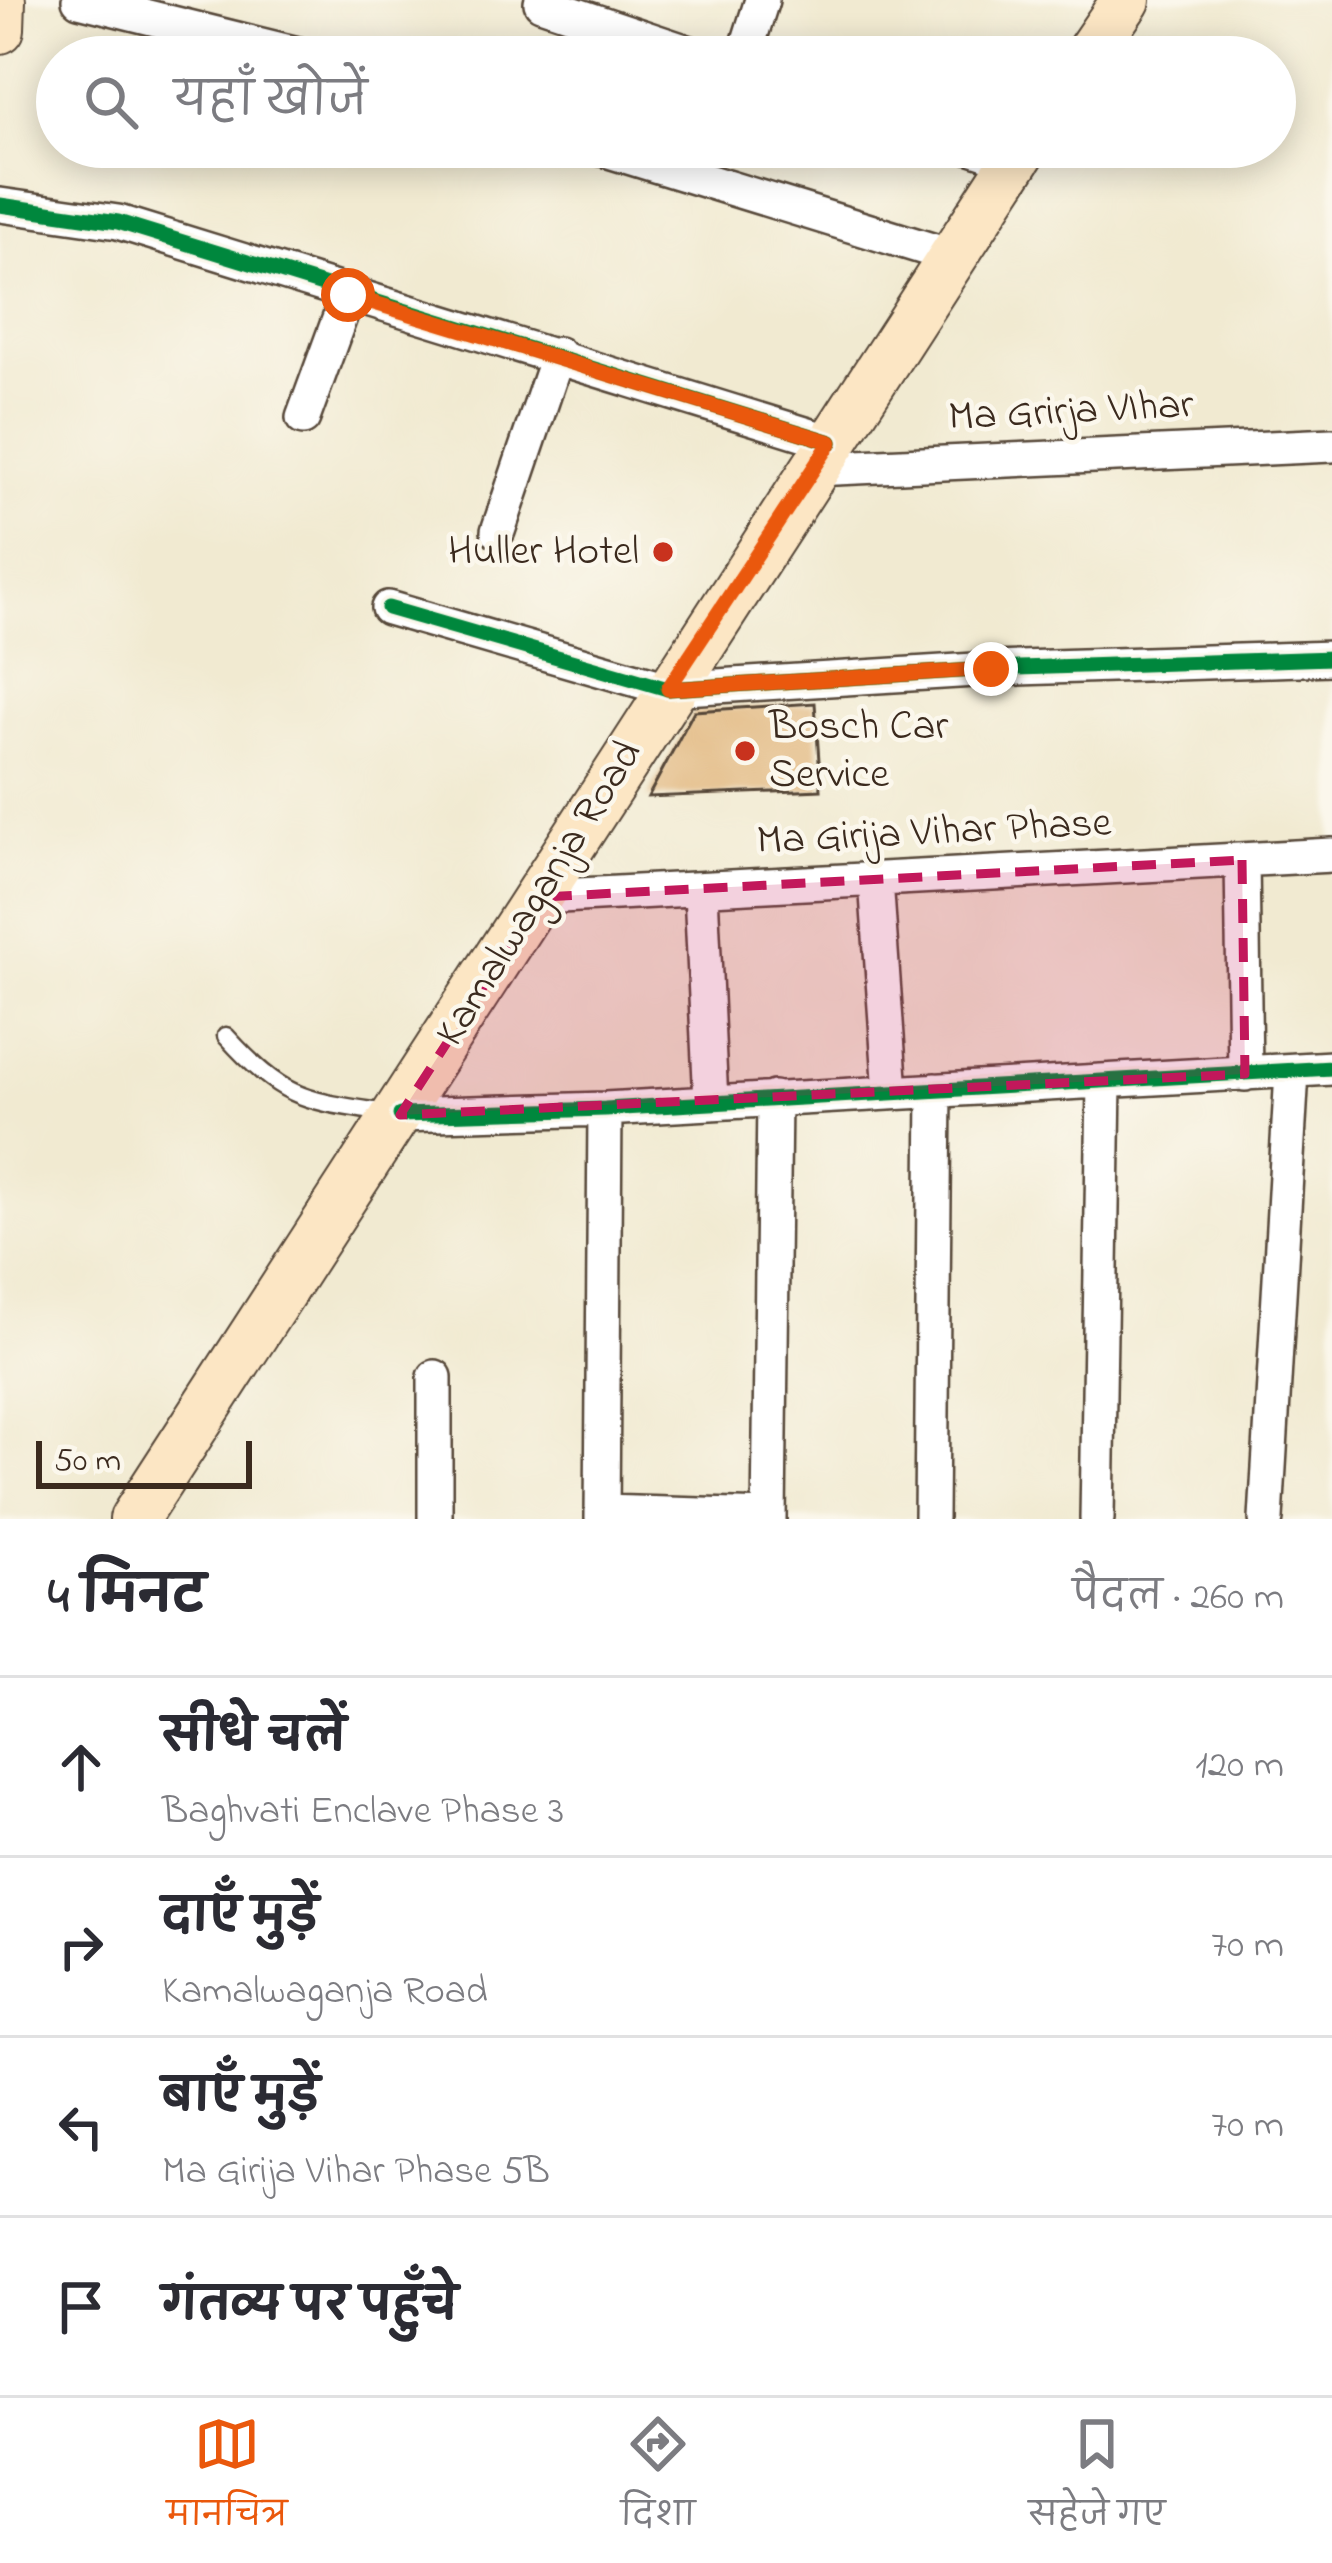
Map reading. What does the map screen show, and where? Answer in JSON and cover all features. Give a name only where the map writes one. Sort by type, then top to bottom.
[{"type":"main road","points":[[0,24],[1,0]]},
{"type":"main road","points":[[1101,36],[1126,0]]},
{"type":"main road","name":"Kamalwaganja Road","points":[[134,1519],[542,897],[668,689],[951,256],[995,168]]},
{"type":"street","points":[[79,0],[225,36]]},
{"type":"street","points":[[751,36],[762,0]]},
{"type":"street","points":[[541,3],[639,36]]},
{"type":"street","points":[[664,168],[951,256]]},
{"type":"street","points":[[0,205],[118,222],[558,355],[822,455]]},
{"type":"street","points":[[303,418],[348,295]]},
{"type":"street","points":[[498,531],[558,355]]},
{"type":"street","name":"Ma Grirja VIhar","points":[[822,455],[1332,445]]},
{"type":"street","points":[[388,608],[668,689],[991,669],[1332,658]]},
{"type":"street","name":"Ma Girija Vihar Phase","points":[[542,897],[1332,855]]},
{"type":"street","points":[[1242,860],[1245,1074]]},
{"type":"street","points":[[876,880],[891,1093]]},
{"type":"street","points":[[701,892],[711,1102]]},
{"type":"street","points":[[400,1115],[605,1109],[1332,1068]]},
{"type":"street","points":[[1266,1519],[1292,1072]]},
{"type":"street","points":[[1097,1519],[1104,1083]]},
{"type":"street","points":[[931,1519],[935,1090]]},
{"type":"street","points":[[605,1109],[602,1516],[769,1518],[774,1098]]},
{"type":"street","points":[[435,1377],[435,1519]]},
{"type":"lane","points":[[226,1036],[277,1088],[302,1099],[400,1115]]},
{"type":"highlighted area","points":[[1242,860],[1245,1074],[400,1115],[542,897]]},
{"type":"building","name":"Bosch Car Service","points":[[815,703],[821,790],[648,797],[694,711]]},
{"type":"cycle path","points":[[0,205],[118,222],[831,442]]},
{"type":"cycle path","points":[[388,608],[668,689],[991,669],[1332,658]]},
{"type":"cycle path","points":[[400,1115],[605,1109],[1332,1068]]},
{"type":"place","name":"Huller Hotel","points":[[663,552]]},
{"type":"place","name":"Bosch Car Service","points":[[745,751]]},
{"type":"route","points":[[348,295],[558,355],[831,442],[668,689],[991,669]]}]
